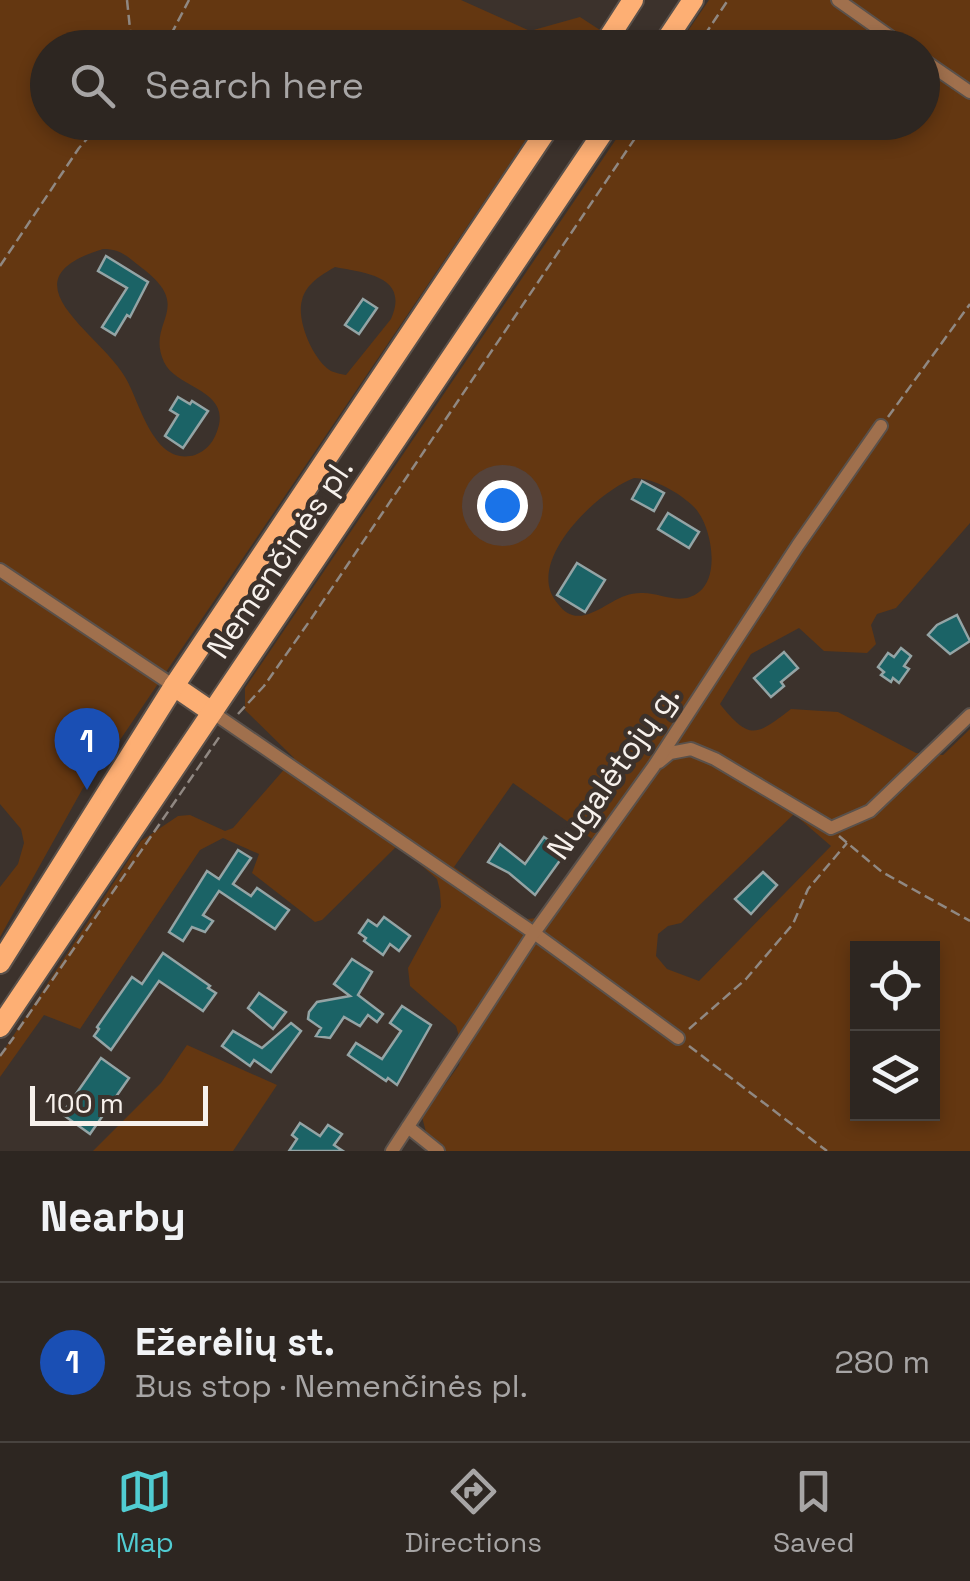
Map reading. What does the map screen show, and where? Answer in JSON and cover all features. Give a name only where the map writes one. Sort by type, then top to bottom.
[{"type":"main road","points":[[614,30],[633,0]]},
{"type":"main road","points":[[673,30],[693,0]]},
{"type":"main road","name":"Nemenčinės pl.","points":[[0,963],[174,686],[540,140]]},
{"type":"main road","name":"Nemenčinės pl.","points":[[0,1027],[220,718],[598,140]]},
{"type":"main road","points":[[174,686],[220,718]]},
{"type":"street","points":[[838,0],[880,30]]},
{"type":"street","points":[[940,71],[970,92]]},
{"type":"street","name":"Nugalėtojų g.","points":[[392,1151],[534,933],[654,766],[881,426]]},
{"type":"street","points":[[0,570],[174,686]]},
{"type":"street","points":[[654,766],[670,754],[692,750],[830,828],[870,811],[970,715]]},
{"type":"street","points":[[220,718],[534,933],[678,1038]]},
{"type":"street","points":[[408,1127],[438,1151]]},
{"type":"path","points":[[127,0],[130,30]]},
{"type":"path","points":[[173,30],[188,0]]},
{"type":"path","points":[[708,30],[728,0]]},
{"type":"path","points":[[0,266],[86,140]]},
{"type":"path","points":[[0,1056],[220,718],[264,686],[634,140]]},
{"type":"path","points":[[881,426],[970,304]]},
{"type":"path","points":[[830,828],[882,872],[970,921]]},
{"type":"path","points":[[827,1151],[678,1038],[746,979],[770,952],[793,924],[808,889],[848,842]]},
{"type":"shaded area","points":[[0,0],[461,0],[528,30],[30,30],[30,140],[526,140],[97,774],[83,788],[0,937],[0,887],[18,864],[24,843],[21,829],[0,804]],"holes":[[[103,249],[115,250],[158,282],[166,294],[168,305],[160,336],[164,362],[218,408],[216,434],[195,455],[181,456],[158,442],[125,377],[79,325],[58,291],[59,276],[73,262]],[[335,267],[390,285],[395,305],[391,319],[346,375],[331,371],[318,358],[301,318],[302,300],[307,289]]]},
{"type":"shaded area","points":[[709,0],[970,0],[970,523],[896,608],[877,614],[871,625],[876,644],[867,653],[824,651],[799,628],[751,654],[720,704],[739,724],[754,730],[770,725],[791,709],[838,712],[916,753],[943,755],[970,729],[970,1151],[431,1151],[422,1117],[459,1065],[462,1047],[456,1026],[410,986],[408,968],[441,907],[440,891],[437,879],[398,845],[322,920],[315,922],[252,873],[259,854],[223,838],[200,850],[80,1029],[44,1015],[0,1077],[0,1056],[141,841],[178,816],[190,815],[225,831],[233,828],[294,758],[245,710],[245,688],[616,140],[940,140],[940,30],[689,30]],"holes":[[[634,478],[674,492],[700,515],[711,550],[706,584],[685,598],[633,594],[585,615],[563,610],[549,588],[549,569],[568,531],[618,486]],[[513,783],[595,841],[538,918],[527,919],[454,867]],[[794,814],[831,846],[699,981],[667,969],[656,956],[658,934],[681,923]]]},
{"type":"shaded area","points":[[580,17],[600,30],[534,30]]},
{"type":"shaded area","points":[[187,1045],[277,1085],[233,1151],[93,1151],[161,1083]]},
{"type":"building","points":[[106,256],[148,282],[130,317],[127,315],[115,335],[102,327],[127,288],[98,271]]},
{"type":"building","points":[[363,299],[377,308],[359,334],[345,325]]},
{"type":"building","points":[[178,397],[208,411],[183,448],[165,436],[178,415],[170,410]]},
{"type":"building","points":[[642,481],[664,493],[654,511],[632,499]]},
{"type":"building","points":[[668,513],[699,532],[689,548],[658,529]]},
{"type":"building","points":[[577,563],[605,580],[585,612],[557,595]]},
{"type":"building","points":[[957,615],[970,641],[950,654],[928,635],[937,625]]},
{"type":"building","points":[[901,648],[911,656],[904,666],[909,669],[899,683],[893,678],[891,682],[878,667],[888,653],[894,657]]},
{"type":"building","points":[[784,652],[798,668],[771,697],[754,678]]},
{"type":"building","points":[[544,837],[566,852],[535,895],[509,873],[488,862],[500,844],[525,864]]},
{"type":"building","points":[[238,850],[251,858],[233,884],[251,896],[257,888],[289,910],[275,929],[219,891],[203,915],[213,921],[205,932],[192,927],[183,941],[169,932],[207,871],[219,879]]},
{"type":"building","points":[[763,872],[777,885],[751,914],[735,899]]},
{"type":"building","points":[[384,917],[410,936],[399,951],[390,944],[383,955],[359,933],[368,920],[377,926]]},
{"type":"building","points":[[163,953],[216,993],[203,1011],[159,981],[111,1050],[94,1036],[97,1027],[132,977],[142,984]]},
{"type":"building","points":[[352,959],[372,972],[358,995],[383,1014],[377,1022],[368,1015],[360,1026],[344,1017],[330,1038],[316,1036],[321,1028],[308,1019],[309,1012],[317,1002],[350,996],[334,984]]},
{"type":"building","points":[[259,993],[286,1012],[273,1029],[248,1008]]},
{"type":"building","points":[[402,1006],[431,1025],[397,1085],[348,1055],[356,1043],[382,1059],[401,1031],[390,1023]]},
{"type":"building","points":[[291,1023],[301,1031],[271,1072],[254,1060],[250,1066],[222,1046],[233,1031],[262,1048]]},
{"type":"building","points":[[101,1058],[129,1078],[90,1134],[62,1114]]},
{"type":"building","points":[[300,1123],[320,1136],[328,1125],[342,1134],[334,1145],[343,1151],[289,1151],[297,1139],[292,1135]]},
{"type":"place","name":"Ežerėlių st.","points":[[87,790]]}]
